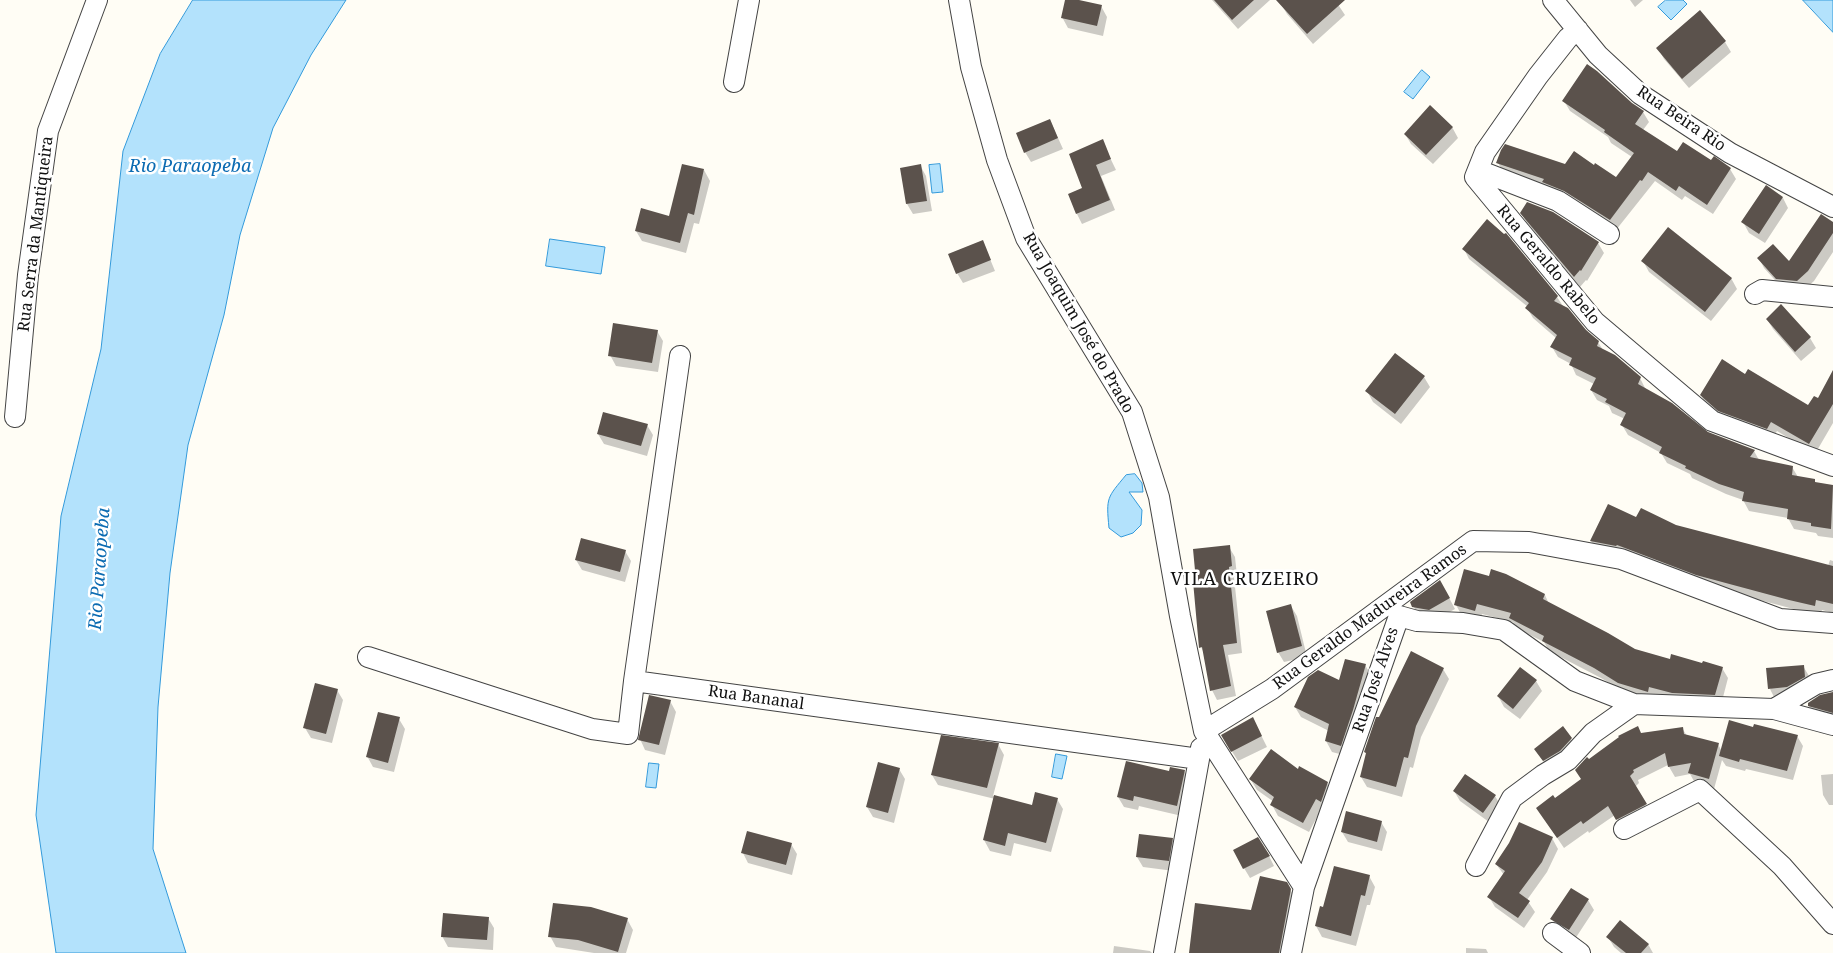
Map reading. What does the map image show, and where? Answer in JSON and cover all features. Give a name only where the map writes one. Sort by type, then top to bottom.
[{"type":"street","name":"Rua Serra da Mantiqueira","points":[[15,417],[28,275],[48,131],[97,0]]},
{"type":"street","points":[[734,82],[749,0]]},
{"type":"street","name":"Rua Joaquim José do Prado","points":[[959,0],[971,67],[997,160],[1026,238],[1132,412],[1159,497],[1180,616],[1204,731],[1304,887]]},
{"type":"street","name":"Rua Beira Rio","points":[[1553,0],[1598,55],[1640,94],[1730,153],[1833,207]]},
{"type":"street","points":[[1578,30],[1568,38],[1512,113],[1486,152],[1478,170],[1558,201],[1609,234]]},
{"type":"street","name":"Rua Geraldo Rabelo","points":[[1478,170],[1475,177],[1595,322],[1712,421],[1831,462]]},
{"type":"street","points":[[1755,294],[1762,290],[1833,297]]},
{"type":"street","points":[[368,657],[592,729],[628,734],[680,356]]},
{"type":"street","name":"Rua Geraldo Madureira Ramos","points":[[1204,731],[1272,689],[1473,541],[1529,542],[1621,559],[1780,619],[1833,623]]},
{"type":"street","points":[[1397,596],[1399,616]]},
{"type":"street","name":"Rua José Alves","points":[[1291,953],[1304,887],[1399,616],[1417,621],[1463,623],[1504,630],[1575,681],[1634,704],[1774,708],[1833,725]]},
{"type":"street","points":[[1774,708],[1816,684],[1833,680]]},
{"type":"street","name":"Rua Bananal","points":[[634,681],[1199,759]]},
{"type":"street","points":[[1476,866],[1512,798],[1543,775],[1568,760],[1593,734],[1634,704]]},
{"type":"street","points":[[1164,953],[1204,731]]},
{"type":"street","points":[[1624,829],[1700,790],[1782,866],[1833,924]]},
{"type":"street","points":[[1553,933],[1580,953]]},
{"type":"water","name":"Rio Paraopeba","points":[[193,0],[346,0],[311,55],[273,128],[240,235],[224,315],[188,445],[170,573],[158,707],[153,849],[186,953],[56,953],[36,815],[61,516],[101,349],[123,151],[160,54]]},
{"type":"water","points":[[1666,0],[1683,0],[1687,4],[1671,20],[1658,7]]},
{"type":"water","points":[[1803,0],[1833,0],[1833,32]]},
{"type":"water","points":[[1422,70],[1430,77],[1413,99],[1404,92]]},
{"type":"water","points":[[940,164],[943,192],[932,193],[929,165]]},
{"type":"water","points":[[550,239],[605,247],[601,274],[546,266]]},
{"type":"water","points":[[1135,474],[1142,483],[1143,492],[1129,492],[1142,510],[1141,525],[1133,533],[1121,537],[1109,528],[1109,498],[1126,475]]},
{"type":"water","points":[[1056,754],[1067,756],[1062,779],[1052,777]]},
{"type":"water","points":[[649,763],[659,764],[656,788],[646,787]]},
{"type":"building","points":[[1065,0],[1079,0],[1102,5],[1097,26],[1061,18]]},
{"type":"building","points":[[1214,0],[1254,0],[1232,20]]},
{"type":"building","points":[[1276,0],[1345,0],[1307,34]]},
{"type":"building","points":[[1700,10],[1726,41],[1682,79],[1656,48]]},
{"type":"building","points":[[1587,64],[1644,111],[1635,124],[1677,151],[1683,142],[1711,160],[1714,156],[1731,168],[1707,205],[1679,186],[1676,191],[1648,172],[1610,220],[1564,191],[1542,182],[1544,179],[1496,163],[1505,144],[1565,164],[1574,151],[1616,177],[1634,153],[1604,132],[1605,130],[1562,101]]},
{"type":"building","points":[[1430,105],[1453,127],[1426,155],[1404,134]]},
{"type":"building","points":[[1050,119],[1058,138],[1024,153],[1016,133]]},
{"type":"building","points":[[1103,139],[1111,159],[1096,165],[1110,200],[1076,214],[1068,194],[1082,188],[1069,154]]},
{"type":"building","points":[[682,164],[704,169],[694,215],[688,213],[680,243],[635,231],[641,208],[669,216]]},
{"type":"building","points":[[921,164],[927,201],[906,204],[900,168]]},
{"type":"building","points":[[1766,185],[1783,197],[1759,234],[1741,222]]},
{"type":"building","points":[[1527,202],[1553,212],[1599,242],[1581,271],[1574,277],[1520,213]]},
{"type":"building","points":[[1821,214],[1833,222],[1833,233],[1808,271],[1797,281],[1776,279],[1757,258],[1773,244],[1789,261]]},
{"type":"building","points":[[1487,219],[1504,234],[1506,233],[1558,296],[1554,301],[1568,308],[1586,330],[1599,341],[1597,346],[1615,355],[1641,377],[1638,384],[1672,403],[1708,432],[1755,450],[1750,457],[1793,466],[1792,475],[1815,479],[1815,482],[1833,485],[1831,529],[1811,526],[1811,523],[1787,519],[1788,509],[1742,501],[1744,492],[1719,484],[1685,468],[1686,466],[1659,453],[1662,447],[1620,425],[1626,413],[1605,402],[1607,399],[1590,390],[1596,378],[1569,365],[1572,358],[1550,347],[1557,335],[1525,308],[1529,303],[1462,249]]},
{"type":"building","points":[[1668,227],[1732,278],[1705,312],[1641,261]]},
{"type":"building","points":[[983,240],[991,260],[956,274],[948,254]]},
{"type":"building","points":[[1781,304],[1811,337],[1795,352],[1766,319]]},
{"type":"building","points":[[613,323],[658,330],[652,363],[608,356]]},
{"type":"building","points":[[1395,353],[1425,376],[1395,414],[1365,391]]},
{"type":"building","points":[[1722,359],[1745,374],[1748,369],[1808,405],[1814,396],[1818,398],[1833,370],[1833,404],[1809,444],[1771,422],[1767,429],[1718,411],[1700,395]]},
{"type":"building","points":[[603,412],[648,424],[641,446],[597,434]]},
{"type":"building","points":[[1608,504],[1636,517],[1641,508],[1676,525],[1833,566],[1833,604],[1816,600],[1815,606],[1789,600],[1696,575],[1617,545],[1590,541]]},
{"type":"building","points":[[581,538],[626,550],[620,572],[575,560]]},
{"type":"building","points":[[1230,545],[1232,566],[1229,567],[1237,643],[1223,645],[1231,686],[1210,691],[1202,647],[1199,648],[1193,581],[1196,581],[1193,549]]},
{"type":"building","points":[[1464,569],[1489,576],[1491,569],[1506,574],[1545,594],[1543,599],[1635,649],[1670,659],[1671,654],[1723,667],[1715,695],[1672,693],[1649,687],[1648,692],[1618,683],[1594,668],[1542,641],[1544,636],[1509,618],[1511,613],[1477,604],[1475,611],[1454,605]]},
{"type":"building","points":[[1440,580],[1450,598],[1429,610],[1412,607],[1410,602]]},
{"type":"building","points":[[1291,604],[1302,646],[1277,653],[1266,611]]},
{"type":"building","points":[[1411,651],[1444,668],[1416,726],[1408,758],[1404,757],[1396,787],[1360,777],[1366,753],[1364,752],[1376,717],[1379,717]]},
{"type":"building","points":[[1345,659],[1366,664],[1341,746],[1325,741],[1329,724],[1294,707],[1308,677],[1318,670],[1339,680]]},
{"type":"building","points":[[1804,665],[1805,677],[1787,687],[1768,689],[1766,668]]},
{"type":"building","points":[[1520,667],[1537,680],[1513,709],[1497,696]]},
{"type":"building","points":[[315,683],[338,689],[326,734],[303,728]]},
{"type":"building","points":[[1833,692],[1833,713],[1808,706],[1808,703],[1820,695]]},
{"type":"building","points":[[649,695],[671,700],[659,745],[638,740]]},
{"type":"building","points":[[378,712],[400,717],[388,763],[366,757]]},
{"type":"building","points":[[1253,717],[1262,736],[1231,752],[1221,735]]},
{"type":"building","points":[[1729,720],[1753,727],[1754,724],[1798,735],[1787,771],[1740,759],[1739,762],[1719,756]]},
{"type":"building","points":[[1563,726],[1572,738],[1560,751],[1543,761],[1534,749]]},
{"type":"building","points":[[1638,726],[1641,733],[1683,727],[1684,734],[1719,743],[1709,779],[1688,773],[1691,763],[1668,767],[1665,753],[1633,770],[1634,772],[1630,776],[1647,804],[1616,820],[1608,806],[1583,824],[1581,821],[1557,838],[1536,808],[1553,795],[1555,798],[1581,779],[1575,770],[1587,757],[1589,759],[1618,736]]},
{"type":"building","points":[[941,735],[999,743],[987,788],[931,775]]},
{"type":"building","points":[[1271,749],[1298,769],[1299,766],[1328,782],[1321,802],[1316,799],[1303,823],[1270,805],[1274,797],[1249,779]]},
{"type":"building","points":[[1126,761],[1169,771],[1170,767],[1185,770],[1177,806],[1134,796],[1133,801],[1117,797]]},
{"type":"building","points":[[878,762],[900,768],[888,813],[866,807]]},
{"type":"building","points":[[1465,774],[1496,795],[1483,813],[1453,791]]},
{"type":"building","points":[[1035,792],[1058,798],[1046,843],[1008,833],[1005,846],[983,840],[994,795],[1032,805]]},
{"type":"building","points":[[1346,811],[1382,821],[1377,842],[1341,832]]},
{"type":"building","points":[[1519,822],[1553,837],[1542,862],[1519,893],[1530,901],[1518,918],[1487,897],[1505,871],[1495,864],[1509,843]]},
{"type":"building","points":[[747,831],[792,843],[786,865],[741,853]]},
{"type":"building","points":[[1139,834],[1173,838],[1169,861],[1136,857]]},
{"type":"building","points":[[1258,837],[1270,856],[1243,869],[1233,850]]},
{"type":"building","points":[[1334,866],[1370,875],[1365,896],[1361,895],[1351,936],[1315,926],[1320,906],[1323,907]]},
{"type":"building","points":[[1260,876],[1287,882],[1291,889],[1279,953],[1189,953],[1195,903],[1251,910]]},
{"type":"building","points":[[1571,888],[1589,899],[1569,930],[1550,919]]},
{"type":"building","points":[[553,903],[591,907],[628,918],[618,952],[578,940],[548,937]]},
{"type":"building","points":[[443,913],[489,917],[487,940],[441,937]]},
{"type":"building","points":[[1620,920],[1649,944],[1641,953],[1626,953],[1606,937]]},
{"type":"district","name":"VILA CRUZEIRO","points":[[1245,580]]}]
